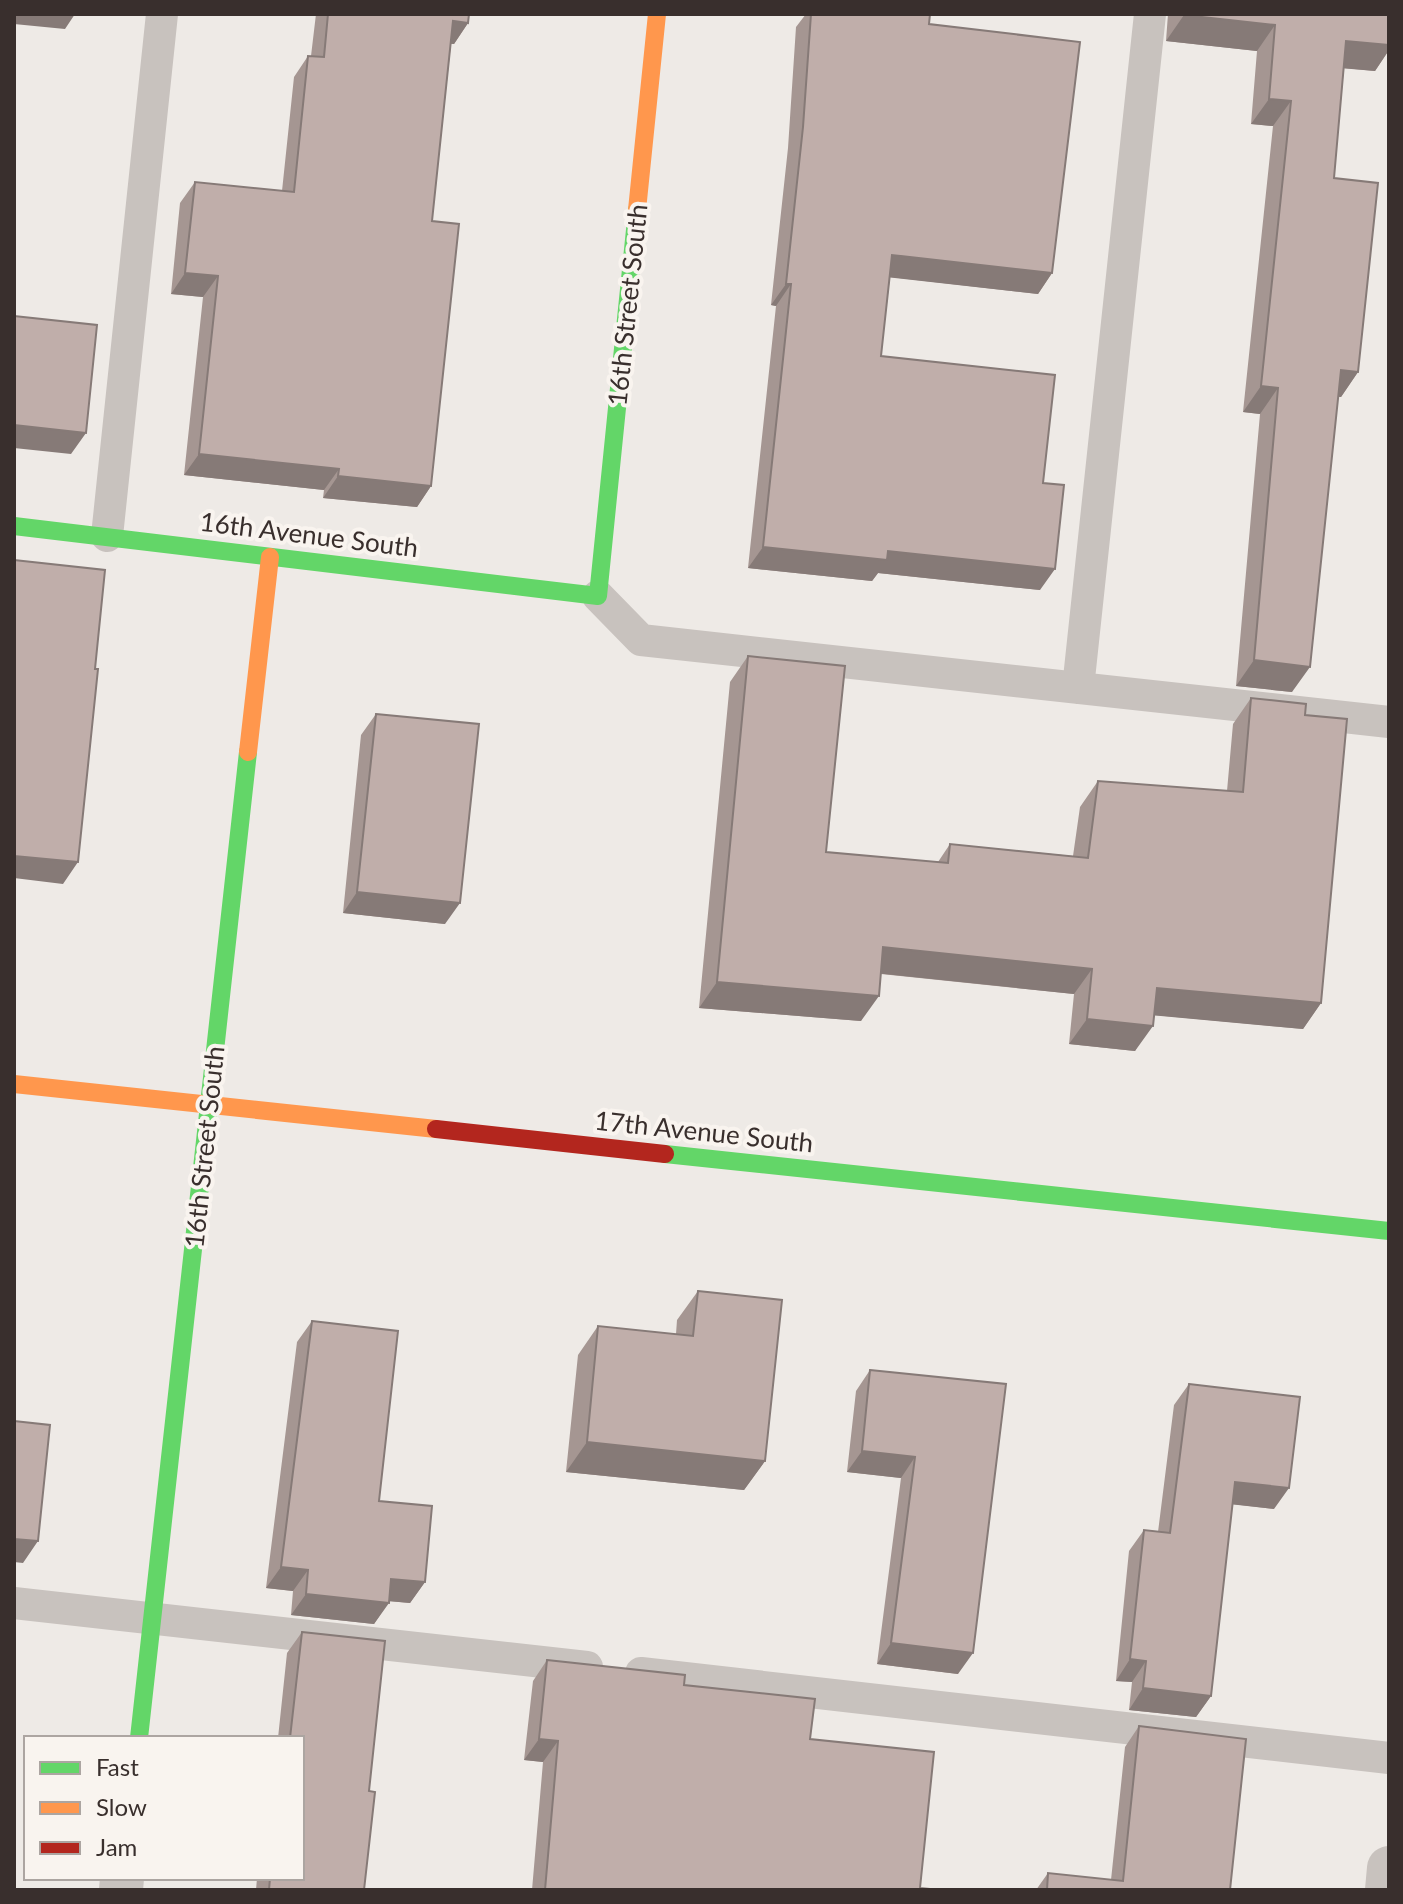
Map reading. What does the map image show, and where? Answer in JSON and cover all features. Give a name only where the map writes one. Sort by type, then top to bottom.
[{"type":"street","name":"16th Street South","points":[[598,596],[657,14]]},
{"type":"street","name":"16th Avenue South","points":[[14,526],[598,596]]},
{"type":"street","name":"16th Street South","points":[[139,1736],[270,557]]},
{"type":"street","name":"17th Avenue South","points":[[14,1084],[1389,1231]]},
{"type":"street","points":[[1387,1890],[1389,1868]]},
{"type":"lane","points":[[107,536],[162,14]]},
{"type":"lane","points":[[1078,688],[1150,14]]},
{"type":"lane","points":[[598,596],[641,640],[1389,722]]},
{"type":"lane","points":[[14,1603],[1389,1758]]},
{"type":"building","points":[[328,14],[469,14],[468,23],[453,21],[432,221],[459,224],[431,486],[338,476],[339,469],[199,454],[218,276],[185,273],[195,182],[294,192],[308,56],[324,57]]},
{"type":"building","points":[[811,14],[930,14],[929,24],[1080,42],[1052,273],[892,255],[881,356],[1055,375],[1043,483],[1064,485],[1055,569],[888,551],[887,560],[763,547],[791,284],[786,284],[803,127]]},
{"type":"building","points":[[1184,14],[1389,14],[1389,45],[1346,41],[1334,178],[1378,183],[1358,372],[1341,370],[1310,667],[1254,660],[1278,388],[1261,386],[1291,101],[1269,99],[1275,25]]},
{"type":"building","points":[[14,316],[97,325],[86,433],[14,425]]},
{"type":"building","points":[[14,560],[105,570],[78,862],[14,856]]},
{"type":"building","points":[[748,656],[845,666],[826,852],[948,863],[950,844],[1088,858],[1098,781],[1243,792],[1251,698],[1306,704],[1305,715],[1347,719],[1321,1003],[1157,988],[1153,1026],[1087,1019],[1092,969],[883,947],[879,996],[717,982]]},
{"type":"building","points":[[376,714],[479,724],[460,903],[357,892]]},
{"type":"building","points":[[698,1291],[782,1300],[765,1461],[587,1442],[598,1326],[693,1336]]},
{"type":"building","points":[[312,1321],[398,1331],[379,1501],[432,1506],[425,1582],[391,1579],[389,1603],[306,1594],[308,1570],[281,1567]]},
{"type":"building","points":[[870,1370],[1006,1384],[973,1653],[891,1643],[915,1457],[862,1451]]},
{"type":"building","points":[[1189,1384],[1300,1397],[1289,1488],[1235,1482],[1211,1696],[1143,1688],[1146,1661],[1130,1659],[1144,1530],[1170,1533]]},
{"type":"building","points":[[14,1421],[50,1425],[38,1541],[14,1539]]},
{"type":"building","points":[[302,1632],[385,1641],[369,1791],[375,1792],[364,1890],[269,1890],[270,1880],[304,1880],[304,1736],[290,1736]]},
{"type":"building","points":[[547,1660],[685,1675],[684,1685],[815,1699],[810,1739],[934,1752],[920,1888],[940,1890],[545,1890],[558,1741],[539,1739]]},
{"type":"building","points":[[1139,1726],[1246,1739],[1230,1890],[1047,1890],[1048,1873],[1123,1881]]},
{"type":"traffic: fast","points":[[14,526],[598,596],[637,210]]},
{"type":"traffic: fast","points":[[139,1736],[248,752]]},
{"type":"traffic: fast","points":[[665,1154],[1389,1231]]},
{"type":"traffic: slow","points":[[637,210],[657,14]]},
{"type":"traffic: slow","points":[[248,752],[270,557]]},
{"type":"traffic: slow","points":[[14,1084],[436,1129]]},
{"type":"traffic: jam","points":[[436,1129],[665,1154]]}]
